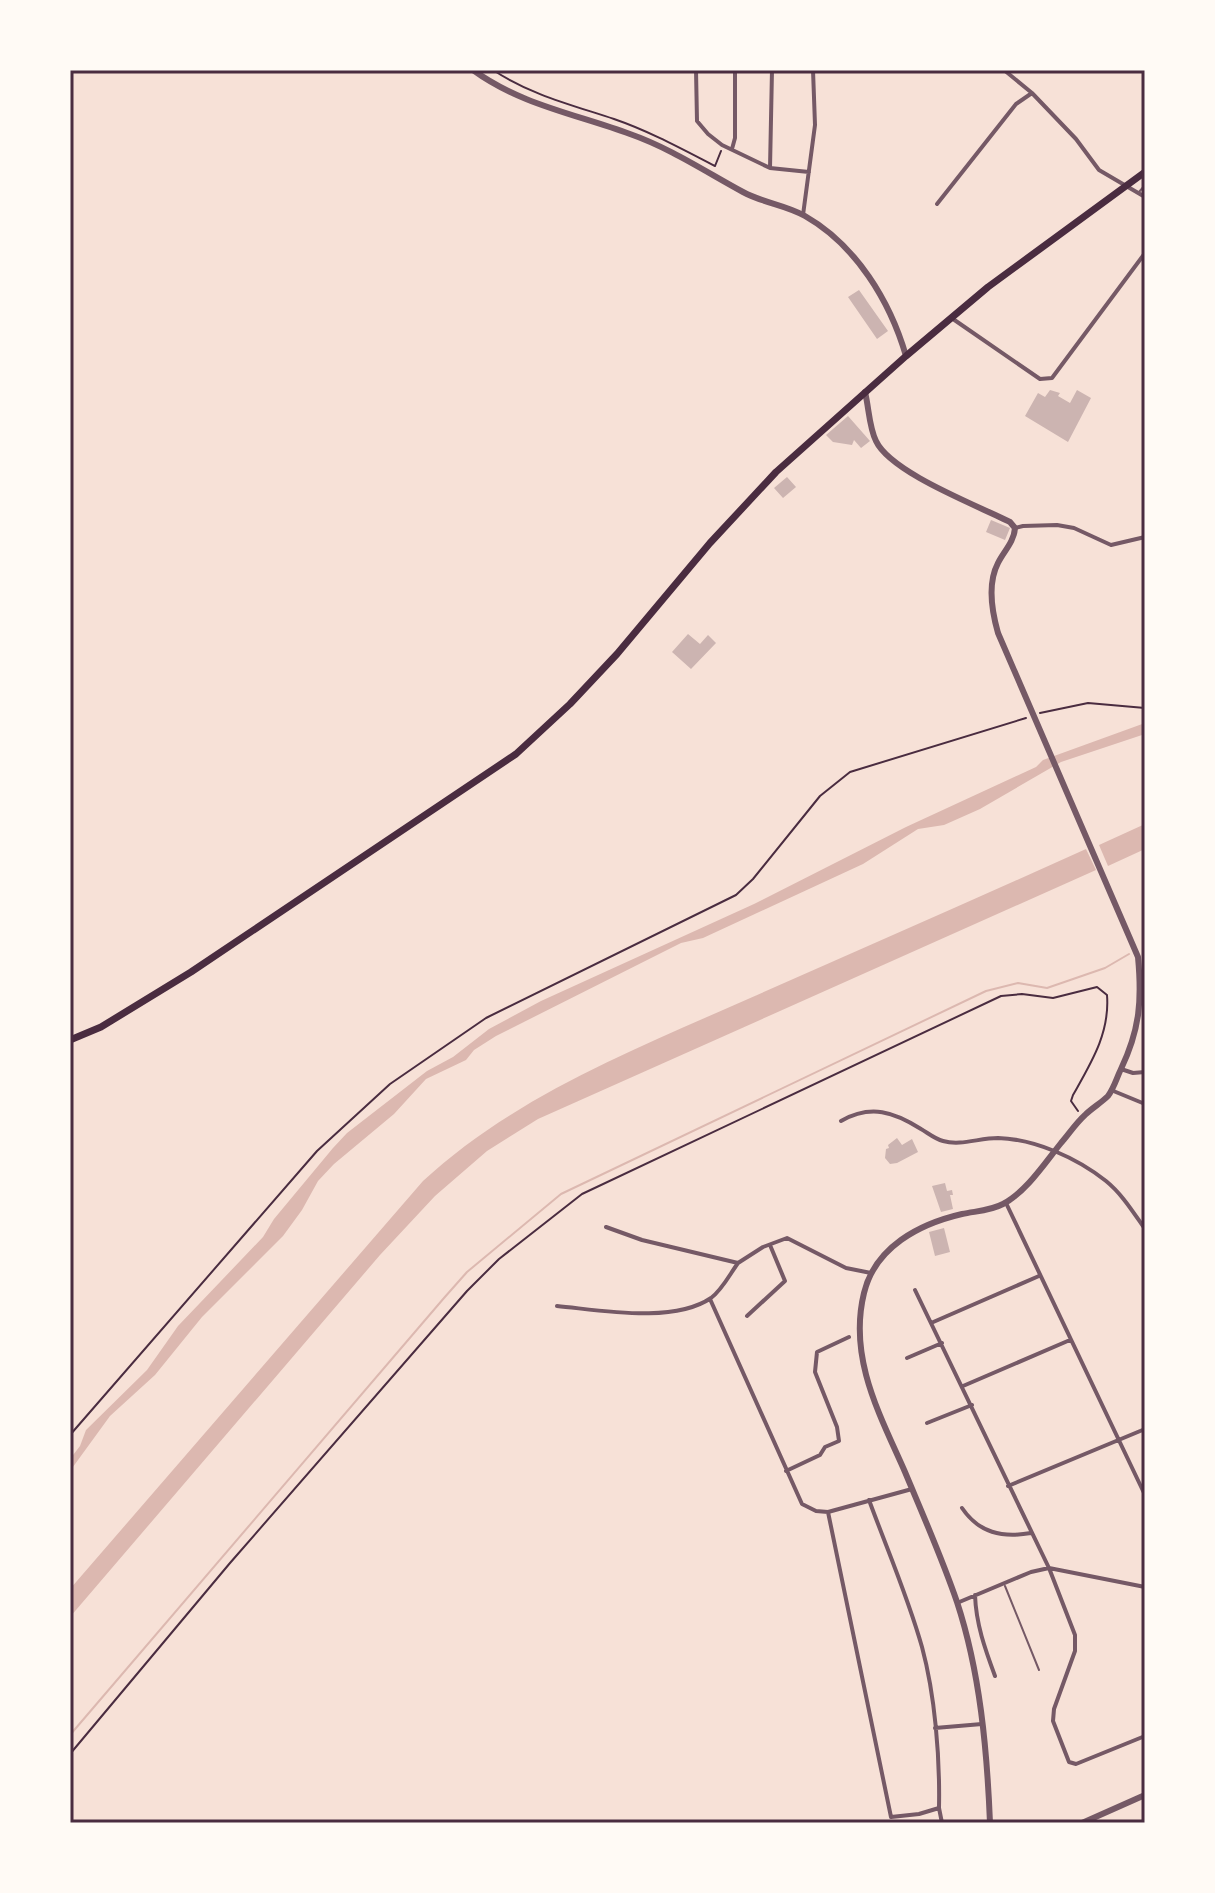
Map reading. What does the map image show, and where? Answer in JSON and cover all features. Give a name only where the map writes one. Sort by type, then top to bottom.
[{"type":"main road","points":[[70,1040],[101,1027],[191,972],[516,754],[570,704],[617,654],[748,500],[951,318],[1019,262],[1145,172]]},
{"type":"street","points":[[473,70],[544,108],[657,145],[756,199],[803,215],[830,233],[852,254],[885,304],[906,356]]},
{"type":"street","points":[[696,70],[697,121],[722,145],[770,168],[809,172]]},
{"type":"street","points":[[732,149],[735,138],[735,70]]},
{"type":"street","points":[[770,168],[772,70]]},
{"type":"street","points":[[803,215],[815,125],[813,70]]},
{"type":"street","points":[[1004,70],[1032,93],[1076,139],[1099,170],[1145,197]]},
{"type":"street","points":[[937,204],[1016,104],[1032,93]]},
{"type":"street","points":[[951,318],[991,348],[1040,379],[1048,380],[1075,350],[1145,253]]},
{"type":"street","points":[[865,392],[876,442],[885,453],[942,491],[1010,522],[1015,528]]},
{"type":"street","points":[[1015,528],[1057,525],[1074,528],[1111,545],[1145,537]]},
{"type":"street","points":[[990,1823],[982,1724],[970,1654],[957,1603],[867,1385],[859,1339],[863,1295],[871,1273],[887,1251],[914,1231],[938,1221],[993,1208],[1006,1203],[1019,1192],[1083,1117],[1111,1090],[1138,1026],[1141,992],[1138,957],[1117,902],[998,633],[993,615],[994,575],[1012,541],[1015,528]]},
{"type":"street","points":[[1121,1069],[1145,1072]]},
{"type":"street","points":[[1111,1090],[1145,1104]]},
{"type":"street","points":[[841,1121],[874,1110],[895,1114],[944,1141],[965,1143],[1003,1138],[1055,1150],[1104,1180],[1145,1229]]},
{"type":"street","points":[[1006,1203],[1145,1495]]},
{"type":"street","points":[[606,1227],[642,1240],[738,1263]]},
{"type":"street","points":[[557,1306],[635,1314],[673,1311],[710,1299],[738,1263],[787,1238],[846,1268],[871,1273]]},
{"type":"street","points":[[747,1316],[785,1281],[770,1245]]},
{"type":"street","points":[[931,1323],[1039,1276]]},
{"type":"street","points":[[915,1290],[1049,1568],[1075,1635],[1075,1651],[1054,1709],[1053,1721],[1069,1762],[1076,1764],[1145,1736]]},
{"type":"street","points":[[710,1299],[802,1504],[816,1511],[828,1512],[912,1489]]},
{"type":"street","points":[[786,1471],[820,1455],[825,1447],[839,1441],[837,1427],[815,1372],[817,1352],[849,1337]]},
{"type":"street","points":[[963,1386],[1070,1340]]},
{"type":"street","points":[[907,1358],[942,1343]]},
{"type":"street","points":[[927,1423],[972,1405]]},
{"type":"street","points":[[1008,1486],[1145,1429]]},
{"type":"street","points":[[869,1500],[922,1648],[935,1728],[942,1823]]},
{"type":"street","points":[[962,1508],[972,1522],[991,1532],[1012,1536],[1031,1533]]},
{"type":"street","points":[[828,1512],[891,1820],[939,1808]]},
{"type":"street","points":[[957,1603],[1049,1568],[1145,1587]]},
{"type":"street","points":[[975,1595],[976,1614],[995,1676]]},
{"type":"street","points":[[935,1728],[982,1724]]},
{"type":"street","points":[[1082,1823],[1145,1795]]},
{"type":"lane","points":[[1138,193],[1145,185]]},
{"type":"lane","points":[[1004,1583],[1039,1670]]},
{"type":"path","points":[[715,166],[722,145]]},
{"type":"path","points":[[70,1435],[317,1151],[390,1084],[486,1018],[736,895],[753,879],[820,796],[850,772],[1034,715],[1088,703],[1145,708]]},
{"type":"path","points":[[70,1754],[230,1563],[467,1291],[499,1259],[582,1194],[1001,996],[1011,994],[1053,998],[1097,987],[1107,995],[1106,1027],[1094,1058],[1071,1101],[1083,1117]]},
{"type":"shaded area","points":[[1145,723],[1145,734],[1061,762],[980,809],[944,825],[918,829],[863,864],[703,938],[681,943],[496,1036],[474,1050],[466,1060],[426,1079],[394,1114],[318,1181],[283,1236],[202,1317],[155,1375],[110,1416],[70,1471],[70,1459],[80,1446],[86,1430],[147,1370],[178,1326],[263,1237],[274,1219],[333,1148],[347,1133],[427,1071],[453,1057],[489,1029],[541,1001],[754,904],[906,827],[1036,767],[1043,760]]},
{"type":"shaded area","points":[[1145,824],[1145,849],[1108,866],[1099,845]]},
{"type":"shaded area","points":[[1086,849],[1096,870],[538,1119],[487,1151],[435,1196],[380,1255],[70,1617],[70,1589],[423,1181],[459,1151],[536,1099],[620,1056]]},
{"type":"building","points":[[859,290],[888,331],[877,339],[848,297]]},
{"type":"building","points":[[1050,390],[1060,393],[1058,396],[1070,403],[1077,390],[1091,398],[1068,442],[1025,416],[1038,393],[1045,397]]},
{"type":"building","points":[[848,416],[870,441],[861,448],[854,440],[852,445],[833,442],[826,435]]},
{"type":"building","points":[[787,477],[796,487],[783,498],[774,488]]},
{"type":"building","points":[[991,520],[1010,528],[1005,540],[986,532]]},
{"type":"building","points":[[688,634],[700,644],[708,635],[716,643],[691,669],[672,652]]},
{"type":"building","points":[[897,1138],[902,1145],[912,1139],[918,1152],[890,1164],[885,1158],[886,1149]]},
{"type":"building","points":[[945,1183],[947,1191],[952,1190],[953,1209],[941,1212],[932,1186]]},
{"type":"building","points":[[944,1228],[950,1252],[935,1256],[929,1232]]},
{"type":"waterway","points":[[70,1735],[467,1272],[561,1194],[986,991],[1018,983],[1047,988],[1105,968],[1129,954]]}]
